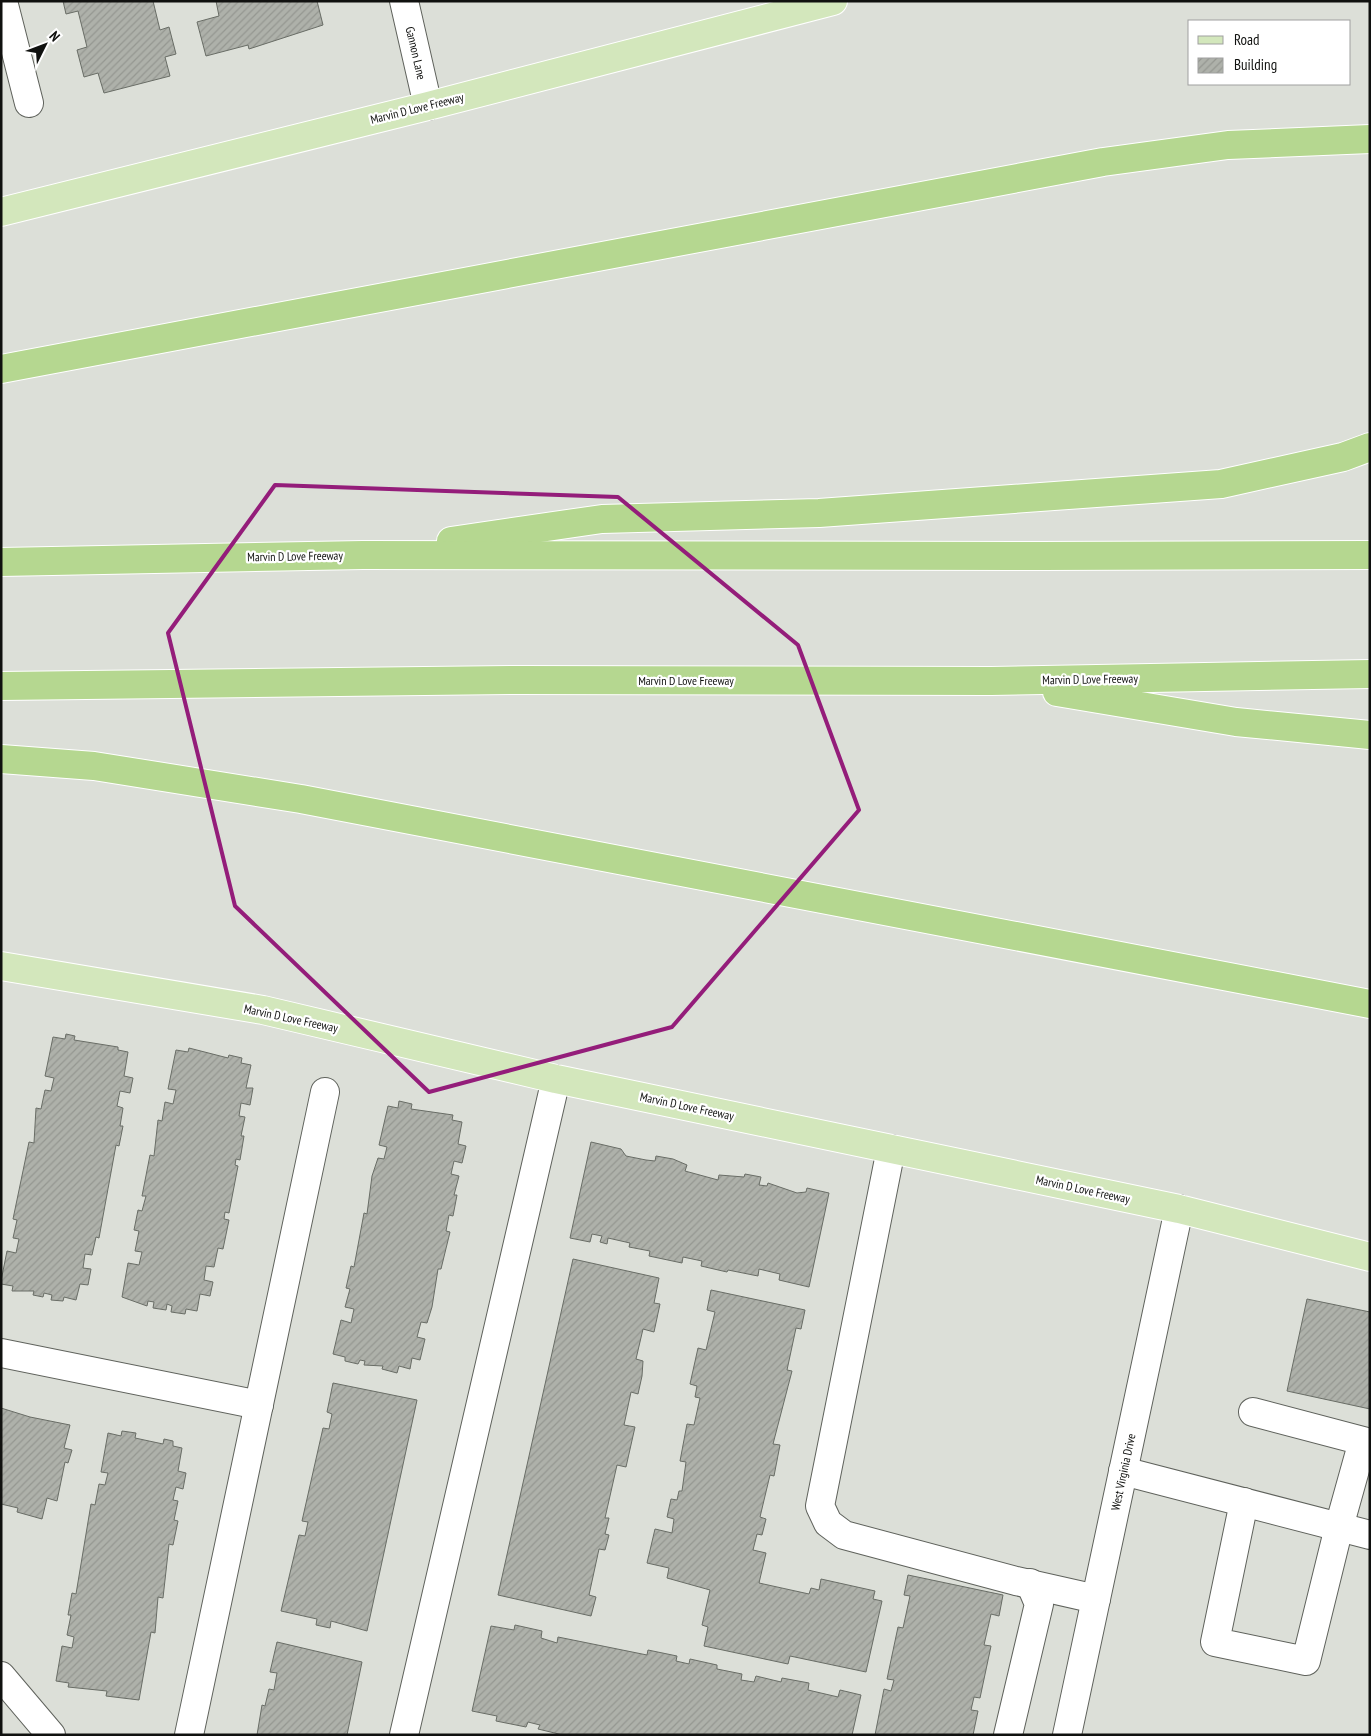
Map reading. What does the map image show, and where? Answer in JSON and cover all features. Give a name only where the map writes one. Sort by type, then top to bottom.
[{"type":"highway","points":[[1,369],[1103,162],[1228,145],[1370,139]]},
{"type":"highway","points":[[363,555],[602,519],[819,513],[1221,484],[1343,457],[1370,447]]},
{"type":"highway","name":"Marvin D Love Freeway","points":[[1,562],[363,555],[1370,555]]},
{"type":"highway","name":"Marvin D Love Freeway","points":[[1,686],[518,680],[991,681],[1370,674]]},
{"type":"highway","points":[[991,681],[1236,722],[1370,735]]},
{"type":"highway","points":[[1,759],[94,766],[302,799],[1370,1004]]},
{"type":"main road","name":"Marvin D Love Freeway","points":[[1,212],[428,106],[833,1]]},
{"type":"main road","name":"Marvin D Love Freeway","points":[[1,966],[264,1010],[556,1079],[1179,1209],[1370,1257]]},
{"type":"street","points":[[3,1],[29,103]]},
{"type":"street","name":"Gannon Lane","points":[[404,1],[428,106]]},
{"type":"street","points":[[404,1735],[556,1079]]},
{"type":"street","points":[[189,1735],[325,1092]]},
{"type":"street","points":[[891,1149],[820,1506],[828,1523],[844,1535],[1096,1599]]},
{"type":"street","name":"West Virginia Drive","points":[[1067,1735],[1179,1209]]},
{"type":"street","points":[[1,1353],[259,1405]]},
{"type":"street","points":[[1244,1502],[1215,1642],[1306,1661],[1339,1527],[1366,1441],[1253,1412]]},
{"type":"street","points":[[1124,1471],[1370,1534]]},
{"type":"street","points":[[1008,1735],[1039,1604],[1030,1583]]},
{"type":"street","points":[[1,1676],[42,1731]]},
{"type":"highlighted area","points":[[275,485],[618,497],[798,645],[859,810],[672,1027],[429,1092],[235,906],[168,633]]},
{"type":"building","points":[[63,1],[153,1],[160,30],[169,27],[176,54],[165,57],[170,76],[104,93],[98,73],[84,77],[77,50],[87,47],[78,11],[66,14]]},
{"type":"building","points":[[216,1],[317,1],[323,25],[249,49],[248,45],[206,56],[197,22],[219,16]]},
{"type":"building","points":[[66,1034],[75,1036],[74,1040],[118,1047],[118,1050],[128,1052],[124,1076],[133,1078],[130,1093],[120,1091],[117,1106],[123,1108],[120,1126],[123,1126],[119,1146],[116,1145],[99,1238],[96,1237],[92,1255],[85,1254],[83,1268],[91,1269],[88,1285],[80,1284],[76,1300],[64,1297],[63,1301],[51,1300],[52,1295],[44,1293],[43,1297],[33,1295],[34,1291],[12,1291],[13,1286],[1,1284],[1,1281],[7,1251],[16,1253],[19,1239],[13,1238],[17,1220],[13,1219],[29,1142],[34,1143],[36,1108],[41,1109],[45,1090],[51,1091],[54,1078],[45,1076],[53,1037],[65,1039]]},
{"type":"building","points":[[189,1048],[228,1058],[229,1055],[242,1058],[241,1063],[251,1065],[246,1088],[253,1088],[250,1105],[241,1103],[239,1116],[245,1117],[241,1136],[244,1136],[240,1160],[236,1159],[235,1165],[238,1166],[229,1213],[225,1212],[224,1219],[229,1220],[223,1249],[218,1248],[214,1267],[206,1266],[204,1280],[213,1282],[210,1296],[200,1294],[197,1311],[186,1309],[185,1314],[171,1312],[172,1306],[167,1304],[166,1310],[153,1308],[154,1302],[148,1301],[147,1306],[122,1297],[128,1263],[139,1265],[142,1252],[135,1251],[139,1231],[134,1230],[138,1210],[142,1211],[146,1196],[142,1196],[150,1155],[154,1156],[158,1120],[162,1121],[165,1102],[173,1104],[176,1090],[168,1089],[176,1050],[188,1052]]},
{"type":"building","points":[[399,1101],[412,1104],[411,1109],[453,1115],[452,1120],[462,1122],[458,1144],[466,1146],[462,1163],[454,1161],[451,1174],[459,1176],[454,1195],[457,1195],[453,1216],[449,1215],[446,1231],[450,1232],[441,1269],[438,1269],[432,1307],[427,1323],[421,1322],[417,1337],[425,1339],[420,1360],[412,1358],[410,1369],[399,1366],[397,1373],[382,1369],[383,1366],[364,1365],[365,1361],[360,1360],[358,1364],[345,1361],[345,1357],[333,1354],[341,1320],[351,1323],[354,1309],[345,1307],[350,1289],[346,1288],[351,1266],[354,1267],[364,1213],[367,1214],[372,1176],[378,1158],[384,1159],[387,1147],[379,1145],[388,1106],[398,1108]]},
{"type":"building","points":[[591,1142],[621,1149],[626,1156],[655,1161],[656,1156],[673,1159],[687,1165],[685,1171],[718,1180],[719,1175],[744,1177],[745,1174],[761,1177],[759,1185],[767,1186],[768,1183],[797,1193],[806,1192],[807,1188],[829,1193],[809,1287],[779,1280],[780,1274],[759,1269],[758,1276],[701,1266],[702,1261],[683,1257],[682,1263],[649,1256],[650,1251],[629,1247],[630,1243],[608,1238],[607,1244],[600,1242],[602,1236],[592,1234],[590,1242],[570,1238]]},
{"type":"building","points":[[573,1259],[659,1278],[654,1303],[660,1304],[654,1332],[643,1329],[636,1359],[643,1361],[642,1376],[638,1394],[631,1392],[624,1425],[635,1427],[626,1467],[617,1465],[605,1518],[609,1518],[605,1534],[609,1535],[605,1550],[599,1549],[589,1595],[596,1597],[591,1616],[498,1595]]},
{"type":"building","points":[[711,1290],[805,1310],[801,1329],[796,1328],[787,1370],[792,1371],[773,1444],[780,1445],[774,1476],[770,1475],[760,1517],[766,1519],[762,1535],[757,1534],[753,1550],[766,1553],[759,1583],[809,1594],[811,1588],[819,1590],[821,1579],[875,1591],[873,1599],[882,1601],[866,1672],[790,1656],[788,1664],[704,1646],[708,1627],[702,1625],[710,1590],[667,1578],[669,1568],[647,1563],[655,1529],[672,1533],[674,1519],[667,1517],[671,1499],[677,1500],[679,1491],[682,1491],[686,1462],[680,1461],[687,1424],[694,1425],[700,1398],[695,1397],[697,1386],[690,1384],[698,1348],[706,1350],[715,1312],[707,1310]]},
{"type":"building","points":[[1307,1299],[1370,1312],[1370,1409],[1287,1391]]},
{"type":"building","points":[[333,1383],[417,1400],[367,1631],[331,1621],[330,1628],[316,1625],[317,1619],[281,1611],[299,1535],[305,1536],[308,1522],[302,1521],[323,1428],[329,1429],[332,1414],[327,1412]]},
{"type":"building","points":[[1,1408],[30,1417],[70,1425],[64,1448],[72,1450],[68,1463],[65,1462],[57,1501],[47,1498],[42,1519],[17,1512],[18,1508],[1,1504]]},
{"type":"building","points":[[122,1431],[136,1433],[135,1438],[163,1444],[164,1439],[173,1441],[173,1446],[182,1448],[178,1471],[186,1473],[183,1489],[176,1487],[173,1500],[178,1501],[174,1520],[178,1521],[173,1545],[169,1544],[163,1598],[158,1597],[155,1633],[151,1632],[139,1700],[106,1696],[107,1691],[68,1687],[69,1683],[56,1681],[62,1646],[72,1648],[74,1637],[67,1635],[71,1615],[68,1615],[72,1593],[76,1594],[91,1504],[95,1505],[99,1484],[105,1485],[108,1473],[101,1472],[108,1433],[121,1436]]},
{"type":"building","points":[[908,1575],[1003,1595],[999,1616],[991,1614],[984,1645],[991,1646],[980,1698],[974,1697],[971,1710],[978,1711],[973,1735],[875,1735],[884,1689],[891,1691],[894,1680],[887,1679],[898,1627],[903,1628],[910,1596],[904,1595]]},
{"type":"building","points":[[515,1625],[542,1631],[541,1638],[557,1643],[558,1637],[647,1655],[648,1650],[677,1656],[676,1661],[689,1664],[690,1659],[717,1665],[717,1669],[742,1674],[741,1680],[754,1682],[756,1676],[781,1682],[782,1678],[809,1683],[808,1690],[838,1697],[840,1690],[861,1695],[852,1735],[563,1735],[538,1729],[540,1725],[528,1722],[526,1727],[496,1721],[497,1716],[472,1711],[491,1626],[514,1630]]},
{"type":"building","points":[[277,1642],[362,1662],[347,1735],[257,1735],[262,1705],[265,1706],[269,1689],[274,1690],[277,1673],[270,1672]]}]
